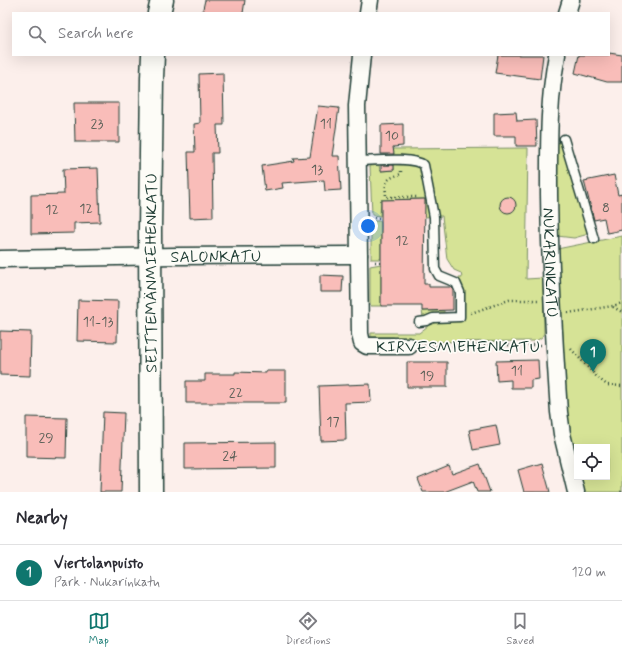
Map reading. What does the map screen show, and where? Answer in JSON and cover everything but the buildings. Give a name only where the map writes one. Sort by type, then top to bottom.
[{"type":"street","points":[[159,12],[162,0]]},
{"type":"street","points":[[368,12],[370,0]]},
{"type":"street","points":[[567,12],[571,0]]},
{"type":"street","name":"SEITTEMÄNMIEHENKATU","points":[[151,492],[150,257],[153,56]]},
{"type":"street","name":"KIRVESMIEHENKATU","points":[[362,56],[356,106],[360,334],[362,343],[368,346],[409,346]]},
{"type":"street","name":"NUKARINKATU","points":[[557,56],[552,86],[549,141],[550,247],[559,412],[562,434],[576,492]]},
{"type":"street","name":"SALONKATU","points":[[0,259],[359,255]]},
{"type":"lane","points":[[564,139],[594,239]]},
{"type":"lane","points":[[356,161],[401,160],[420,162],[424,165],[434,217],[434,269],[439,276],[456,283],[460,292],[460,317],[433,318],[419,322]]},
{"type":"path","points":[[401,160],[401,174],[389,178],[385,185],[386,197],[430,196]]},
{"type":"path","points":[[460,317],[509,300],[553,307],[613,306],[622,303]]},
{"type":"path","points":[[613,306],[622,312]]},
{"type":"path","name":"KIRVESMIEHENKATU","points":[[409,346],[563,345],[571,348],[597,378],[607,385],[622,386]]},
{"type":"green space","points":[[561,142],[589,229],[585,235],[574,238],[557,236],[556,143]]},
{"type":"green space","points":[[528,148],[526,279],[543,278],[544,333],[542,337],[536,341],[410,342],[397,341],[396,338],[393,337],[371,337],[371,333],[419,333],[433,322],[464,320],[463,288],[458,278],[462,278],[461,273],[454,270],[447,259],[442,216],[424,217],[424,199],[381,200],[380,216],[372,215],[370,166],[379,165],[380,171],[394,170],[393,149]]},
{"type":"green space","points":[[371,221],[381,221],[381,259],[371,259]]},
{"type":"green space","points":[[622,236],[622,492],[584,492],[580,480],[610,480],[610,444],[574,444],[574,456],[568,427],[564,393],[563,337],[557,249]]},
{"type":"green space","points":[[381,264],[381,306],[370,306],[370,266]]},
{"type":"green space","points":[[422,311],[444,311],[444,313],[430,314],[423,317]]},
{"type":"place","name":"Viertolanpuisto","points":[[593,372]]}]
